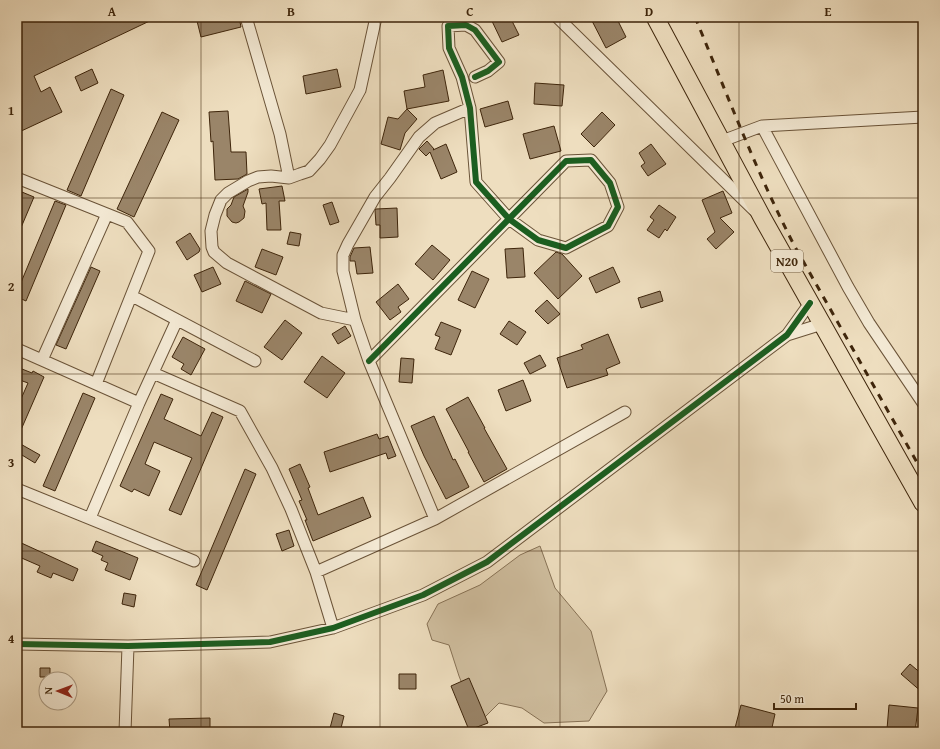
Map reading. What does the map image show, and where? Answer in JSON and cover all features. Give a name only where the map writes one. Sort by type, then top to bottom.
[{"type":"main road","name":"N20","points":[[655,17],[763,220],[923,503]]},
{"type":"street","points":[[246,17],[280,134],[289,178]]},
{"type":"street","points":[[355,320],[321,313],[227,263],[214,252],[212,247],[211,231],[221,200],[228,193],[258,177],[271,176],[289,178],[309,171],[320,159],[330,145],[360,90],[376,17]]},
{"type":"street","points":[[557,17],[763,220]]},
{"type":"street","points":[[368,361],[509,219],[566,160],[591,160],[610,183],[618,207],[608,226],[566,248],[538,240],[509,219],[476,182],[470,108],[462,77],[449,48],[448,26],[466,25],[475,30],[499,62],[488,71],[475,77]]},
{"type":"street","points":[[435,519],[368,361],[355,320],[344,271],[343,255],[375,197],[419,137],[435,123],[470,108]]},
{"type":"street","points":[[722,142],[762,126],[923,117]]},
{"type":"street","points":[[762,126],[848,287],[869,323],[923,403]]},
{"type":"street","points":[[17,178],[127,222],[150,251],[96,384]]},
{"type":"street","points":[[42,360],[107,214]]},
{"type":"street","points":[[132,296],[255,361]]},
{"type":"street","points":[[17,644],[128,646],[270,642],[333,628],[423,595],[486,562],[786,335],[810,303]]},
{"type":"street","points":[[90,518],[139,403],[177,320]]},
{"type":"street","points":[[786,335],[822,324]]},
{"type":"street","points":[[17,349],[139,403]]},
{"type":"street","points":[[153,373],[240,411],[272,468],[291,509],[316,572],[333,628]]},
{"type":"street","points":[[316,572],[435,519],[625,412]]},
{"type":"street","points":[[17,489],[194,561]]},
{"type":"street","points":[[125,732],[128,646]]},
{"type":"shaded area","points":[[540,546],[555,588],[591,631],[607,691],[589,721],[544,723],[522,708],[499,703],[484,718],[474,714],[449,645],[432,640],[427,624],[438,604],[480,585],[520,555]]},
{"type":"building","points":[[17,17],[158,17],[34,76],[41,92],[50,87],[62,112],[17,133]]},
{"type":"building","points":[[196,17],[239,17],[241,27],[201,37]]},
{"type":"building","points":[[490,17],[510,17],[519,35],[502,42]]},
{"type":"building","points":[[590,17],[616,17],[626,37],[606,48]]},
{"type":"building","points":[[92,69],[98,83],[81,91],[75,77]]},
{"type":"building","points":[[337,69],[341,87],[306,94],[303,76]]},
{"type":"building","points":[[443,70],[449,101],[407,109],[404,91],[425,87],[423,75]]},
{"type":"building","points":[[535,83],[564,85],[562,106],[534,104]]},
{"type":"building","points":[[111,89],[124,95],[81,196],[67,190]]},
{"type":"building","points":[[508,101],[513,119],[485,127],[480,109]]},
{"type":"building","points":[[407,109],[417,119],[405,133],[400,150],[381,144],[388,117],[398,119]]},
{"type":"building","points":[[228,111],[231,152],[246,152],[247,174],[238,179],[215,180],[213,141],[211,142],[209,112]]},
{"type":"building","points":[[162,112],[179,120],[134,217],[117,209]]},
{"type":"building","points":[[602,112],[615,125],[594,147],[581,134]]},
{"type":"building","points":[[554,126],[561,151],[530,159],[523,134]]},
{"type":"building","points":[[427,141],[434,149],[433,150],[446,144],[457,172],[441,179],[430,152],[426,156],[419,149]]},
{"type":"building","points":[[651,144],[666,164],[648,176],[641,166],[645,163],[639,153]]},
{"type":"building","points":[[282,186],[285,201],[279,201],[281,230],[267,230],[266,203],[262,204],[259,189]]},
{"type":"building","points":[[248,189],[243,206],[245,211],[244,218],[236,223],[232,222],[227,216],[227,209],[231,205],[234,197]]},
{"type":"building","points":[[17,190],[34,197],[17,237]]},
{"type":"building","points":[[723,191],[732,213],[720,218],[734,232],[716,249],[707,239],[715,232],[702,200]]},
{"type":"building","points":[[55,201],[66,205],[26,301],[17,297],[17,292]]},
{"type":"building","points":[[332,202],[339,222],[330,225],[323,205]]},
{"type":"building","points":[[659,205],[676,217],[667,231],[665,229],[659,238],[647,230],[654,220],[650,217]]},
{"type":"building","points":[[397,208],[398,237],[380,238],[380,225],[376,225],[375,210]]},
{"type":"building","points":[[290,232],[301,234],[299,246],[287,244]]},
{"type":"building","points":[[190,233],[200,249],[199,252],[187,260],[176,242]]},
{"type":"building","points":[[432,245],[450,260],[433,280],[415,264]]},
{"type":"building","points":[[370,247],[373,273],[357,274],[355,261],[350,261],[354,248]]},
{"type":"building","points":[[523,248],[525,277],[507,278],[505,249]]},
{"type":"building","points":[[262,249],[283,257],[276,275],[255,267]]},
{"type":"building","points":[[556,252],[562,254],[582,276],[558,299],[534,273]]},
{"type":"building","points":[[91,267],[100,271],[66,349],[56,345]]},
{"type":"building","points":[[213,267],[221,284],[202,292],[194,275]]},
{"type":"building","points":[[613,267],[620,282],[596,293],[589,278]]},
{"type":"building","points":[[472,271],[489,279],[475,308],[458,300]]},
{"type":"building","points":[[245,281],[271,294],[262,313],[236,301]]},
{"type":"building","points":[[398,284],[409,299],[398,307],[401,312],[390,320],[376,302]]},
{"type":"building","points":[[660,291],[663,301],[641,308],[638,298]]},
{"type":"building","points":[[547,300],[560,314],[548,324],[535,311]]},
{"type":"building","points":[[285,320],[302,333],[282,360],[264,347]]},
{"type":"building","points":[[509,321],[526,332],[517,345],[500,334]]},
{"type":"building","points":[[441,322],[461,330],[451,355],[435,349],[440,337],[435,335]]},
{"type":"building","points":[[345,326],[351,336],[338,344],[332,334]]},
{"type":"building","points":[[608,334],[620,363],[606,369],[608,375],[567,388],[557,358],[583,349],[581,345]]},
{"type":"building","points":[[183,337],[205,349],[191,375],[181,369],[184,364],[172,357]]},
{"type":"building","points":[[540,355],[546,366],[530,374],[524,363]]},
{"type":"building","points":[[322,356],[345,373],[327,398],[304,382]]},
{"type":"building","points":[[401,358],[414,359],[412,383],[399,382]]},
{"type":"building","points":[[17,367],[32,373],[33,371],[44,377],[17,439],[17,408],[28,383],[17,379]]},
{"type":"building","points":[[523,380],[531,401],[506,411],[498,390]]},
{"type":"building","points":[[83,393],[95,398],[55,491],[43,486]]},
{"type":"building","points":[[161,394],[173,399],[164,419],[201,436],[212,412],[223,417],[181,515],[169,510],[192,458],[154,442],[145,464],[160,471],[149,496],[134,489],[132,492],[120,486]]},
{"type":"building","points":[[468,397],[507,469],[484,482],[446,409]]},
{"type":"building","points":[[434,416],[453,460],[455,459],[469,487],[446,499],[424,456],[411,426]]},
{"type":"building","points":[[377,434],[379,439],[388,436],[396,456],[388,459],[386,453],[330,472],[324,452]]},
{"type":"building","points":[[17,442],[40,455],[35,463],[17,452]]},
{"type":"building","points":[[300,464],[310,487],[308,488],[318,515],[363,497],[371,517],[313,541],[305,520],[307,520],[299,501],[302,500],[289,469]]},
{"type":"building","points":[[245,469],[256,474],[207,590],[196,585]]},
{"type":"building","points":[[289,530],[294,546],[282,551],[276,534]]},
{"type":"building","points":[[17,541],[78,569],[73,581],[53,573],[51,578],[37,572],[40,566],[17,556]]},
{"type":"building","points":[[96,541],[138,558],[130,580],[105,570],[108,563],[101,560],[103,556],[92,551]]},
{"type":"building","points":[[124,593],[136,595],[134,607],[122,604]]},
{"type":"building","points":[[910,664],[923,675],[923,693],[901,674]]},
{"type":"building","points":[[40,668],[50,668],[50,671],[40,671]]},
{"type":"building","points":[[399,674],[416,674],[416,689],[399,689]]},
{"type":"building","points":[[469,678],[488,723],[469,730],[451,686]]},
{"type":"building","points":[[741,705],[775,714],[771,732],[751,732],[735,728]]},
{"type":"building","points":[[889,705],[918,708],[915,732],[887,729]]},
{"type":"building","points":[[334,713],[344,716],[340,732],[329,732]]},
{"type":"building","points":[[210,718],[210,732],[170,732],[169,719]]},
{"type":"railway","points":[[695,17],[754,161],[780,217],[794,245],[923,473]]},
{"type":"cycle path","points":[[369,361],[566,161],[591,160],[610,183],[618,207],[608,226],[566,248],[538,240],[509,219],[476,182],[470,108],[462,77],[449,48],[448,26],[466,25],[475,30],[499,62],[488,71],[475,77]]},
{"type":"cycle path","points":[[17,644],[128,646],[270,642],[333,628],[423,595],[487,562],[787,335],[810,303]]}]
